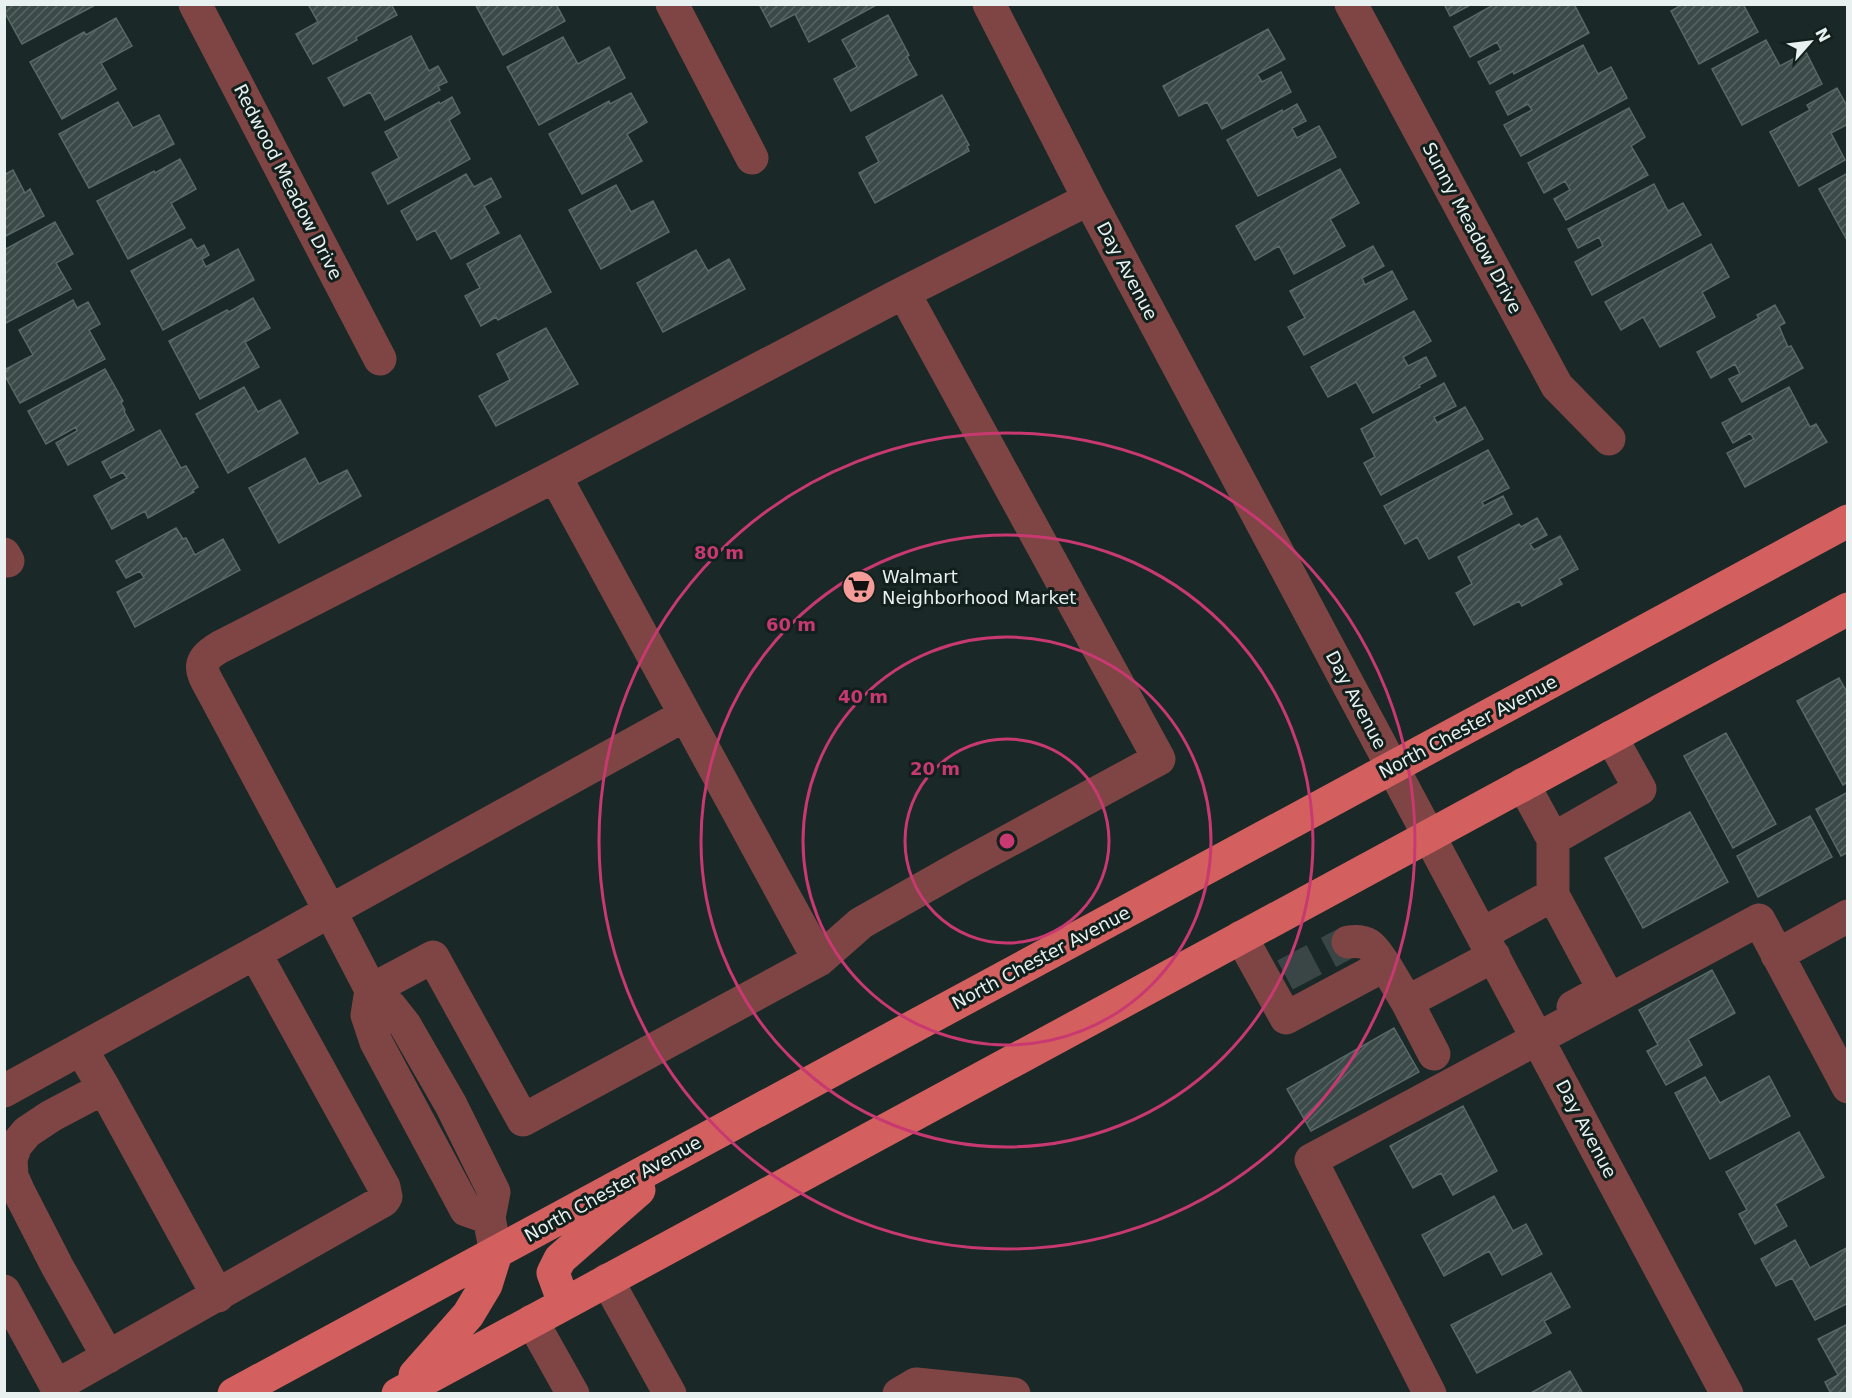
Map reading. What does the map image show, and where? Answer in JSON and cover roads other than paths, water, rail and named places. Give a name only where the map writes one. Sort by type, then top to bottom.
[{"type":"main road","name":"North Chester Avenue","points":[[234,1394],[1848,521]]},
{"type":"main road","points":[[399,1393],[1848,609]]},
{"type":"main road","points":[[564,1303],[553,1273],[560,1259],[686,1149]]},
{"type":"main road","points":[[399,1393],[468,1315],[486,1285],[496,1253]]},
{"type":"street","name":"Redwood Meadow Drive","points":[[195,4],[380,359]]},
{"type":"street","points":[[672,4],[752,158]]},
{"type":"street","name":"Sunny Meadow Drive","points":[[1351,4],[1557,386],[1610,440]]},
{"type":"street","name":"Day Avenue","points":[[1000,8],[1089,199],[1728,1394]]},
{"type":"street","points":[[496,1253],[489,1218],[494,1192],[451,1105],[405,1025],[390,1006],[371,990],[201,669],[202,662],[220,647],[1089,199]]},
{"type":"street","points":[[371,990],[433,957],[523,1120],[819,960],[861,923],[1159,759],[904,293]]},
{"type":"street","points":[[555,476],[819,960]]},
{"type":"street","points":[[4,1091],[685,715]]},
{"type":"street","points":[[1553,839],[1640,789],[1611,737]]},
{"type":"street","points":[[1523,784],[1553,839],[1553,895],[1604,990],[1535,1035]]},
{"type":"street","points":[[1407,1002],[1488,945],[1553,895]]},
{"type":"street","points":[[1777,955],[1848,916]]},
{"type":"street","points":[[1430,1394],[1311,1160],[1535,1035],[1759,920],[1848,1087]]},
{"type":"street","points":[[1241,937],[1276,980],[1286,1018],[1385,965]]},
{"type":"street","points":[[1348,942],[1364,942],[1372,947],[1407,1002],[1434,1053]]},
{"type":"street","points":[[4,1292],[57,1390],[108,1357],[383,1201],[386,1192],[255,953]]},
{"type":"street","points":[[81,1049],[218,1296]]},
{"type":"street","points":[[104,1088],[51,1116],[27,1132],[16,1144],[11,1159],[12,1176],[18,1190],[108,1357]]},
{"type":"street","points":[[607,1280],[670,1394]]},
{"type":"street","points":[[532,1321],[573,1394]]},
{"type":"street","points":[[899,1394],[916,1384],[1014,1394]]},
{"type":"tunnel","points":[[1285,975],[1348,942]]},
{"type":"place","name":"Walmart Neighborhood Market","points":[[859,587]]}]
